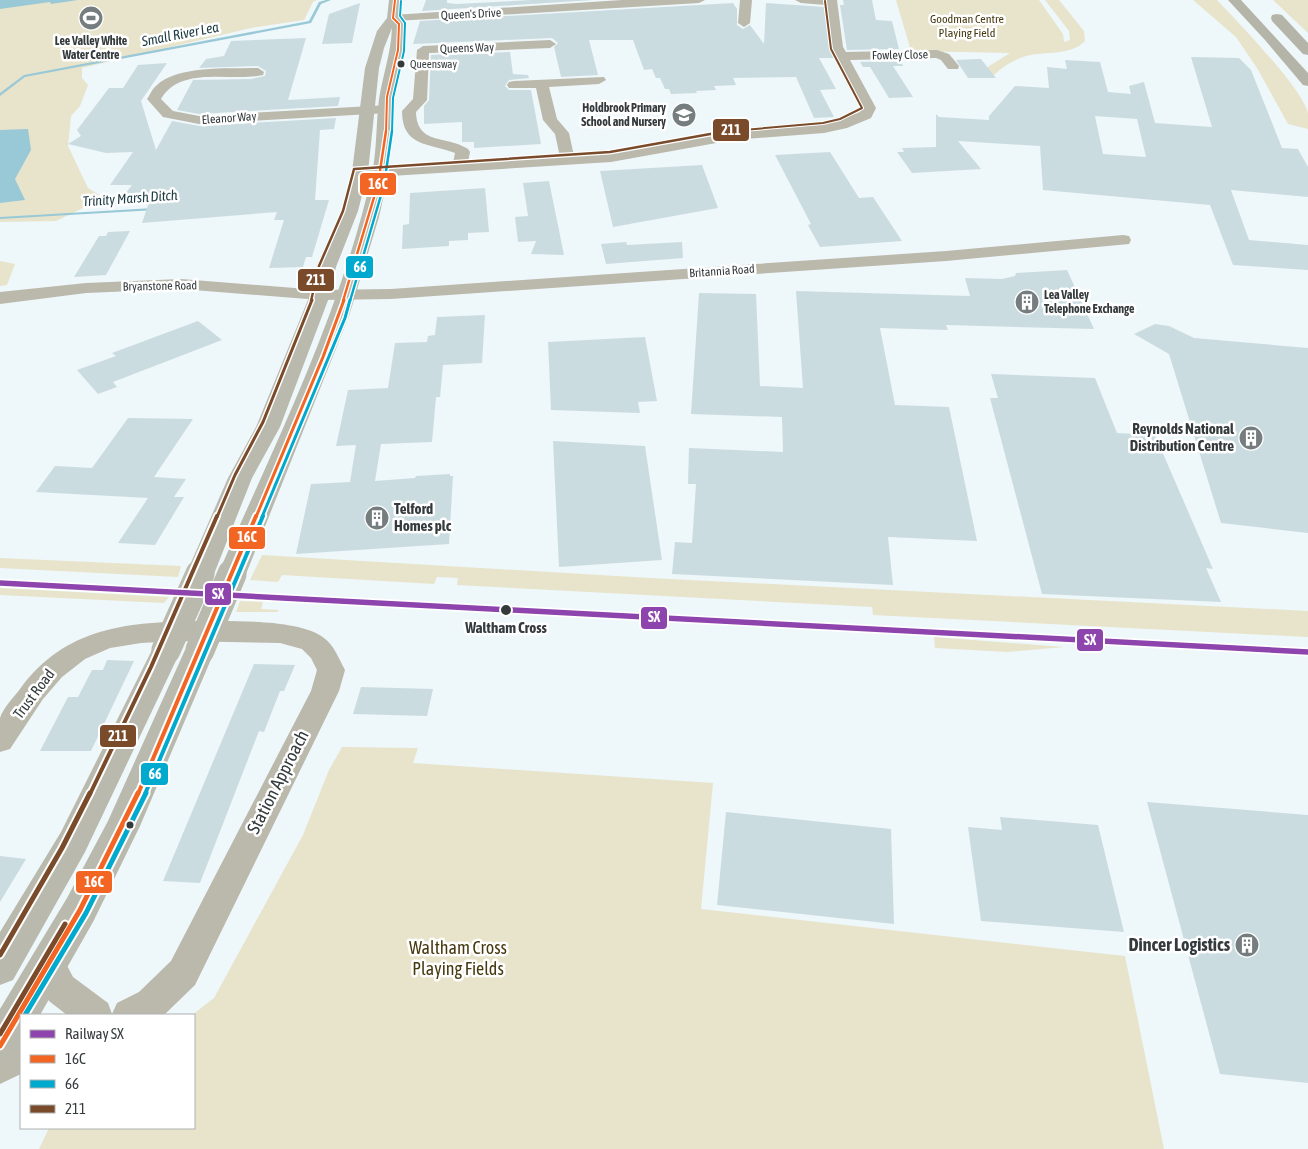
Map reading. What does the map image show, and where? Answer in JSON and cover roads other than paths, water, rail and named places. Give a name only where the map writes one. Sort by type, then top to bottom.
[{"type":"highway","points":[[1234,0],[1270,37],[1308,82]]},
{"type":"highway","points":[[1270,11],[1308,51]]},
{"type":"main road","points":[[0,1046],[48,965],[123,826],[185,644],[200,574],[240,478],[268,426],[320,295],[320,283],[334,246],[345,224],[360,173],[365,110],[373,62],[386,25],[393,18],[395,0]]},
{"type":"main road","points":[[0,967],[78,834],[185,644],[232,574],[323,356],[346,294],[370,217],[381,172],[388,97],[398,50],[399,24],[393,18]]},
{"type":"street","name":"Queen's Drive","points":[[393,18],[494,14],[597,4],[699,0]]},
{"type":"street","points":[[744,23],[746,0]]},
{"type":"street","points":[[360,173],[568,161],[637,155],[733,136],[824,129],[857,120],[866,115],[869,108],[836,43],[831,1],[801,0]]},
{"type":"street","name":"Queens Way","points":[[459,167],[462,152],[460,150],[422,138],[411,131],[409,126],[409,111],[419,103],[422,91],[422,50],[550,44]]},
{"type":"street","name":"Fowley Close","points":[[842,56],[937,54],[945,57],[953,66]]},
{"type":"street","name":"Eleanor Way","points":[[258,72],[179,77],[161,88],[154,99],[168,114],[199,120],[365,110]]},
{"type":"street","points":[[514,85],[599,80]]},
{"type":"street","points":[[542,84],[550,120],[562,133],[568,161]]},
{"type":"street","points":[[365,110],[388,109]]},
{"type":"street","name":"Britannia Road","points":[[320,295],[391,294],[927,257],[1123,240]]},
{"type":"street","name":"Bryanstone Road","points":[[0,297],[86,288],[181,284],[320,295]]},
{"type":"street","name":"Trust Road","points":[[0,741],[44,677],[57,664],[77,651],[114,637],[141,633],[185,644]]},
{"type":"street","name":"Station Approach","points":[[132,1014],[151,1004],[183,972],[325,691],[331,670],[323,654],[311,642],[293,634],[185,644]]},
{"type":"street","points":[[48,965],[61,989],[94,1014]]},
{"type":"street","points":[[0,1066],[20,1054]]},
{"type":"water","points":[[0,0],[78,0],[0,9]]},
{"type":"water","points":[[28,129],[31,150],[15,179],[25,200],[0,203],[0,130]]},
{"type":"waterway","name":"Small River Lea","points":[[0,95],[24,76],[310,22],[320,3],[329,0]]},
{"type":"waterway","name":"Trinity Marsh Ditch","points":[[0,218],[154,209]]},
{"type":"rail line","name":"SX","points":[[0,583],[1308,652]]},
{"type":"place","name":"Lee Valley White Water Centre","points":[[91,18]]},
{"type":"place","name":"Queensway","points":[[401,64]]},
{"type":"place","name":"Holdbrook Primary School and Nursery","points":[[684,115]]},
{"type":"place","name":"Lea Valley Telephone Exchange","points":[[1027,302]]},
{"type":"place","name":"Reynolds National Distribution Centre","points":[[1251,438]]},
{"type":"place","name":"Telford Homes plc","points":[[377,518]]},
{"type":"place","name":"Waltham Cross","points":[[506,610]]},
{"type":"place","name":"Dincer Logistics","points":[[1247,945]]},
{"type":"park label","name":"Goodman Centre Playing Field","points":[[967,26]]},
{"type":"park label","name":"Waltham Cross Playing Fields","points":[[458,958]]}]
